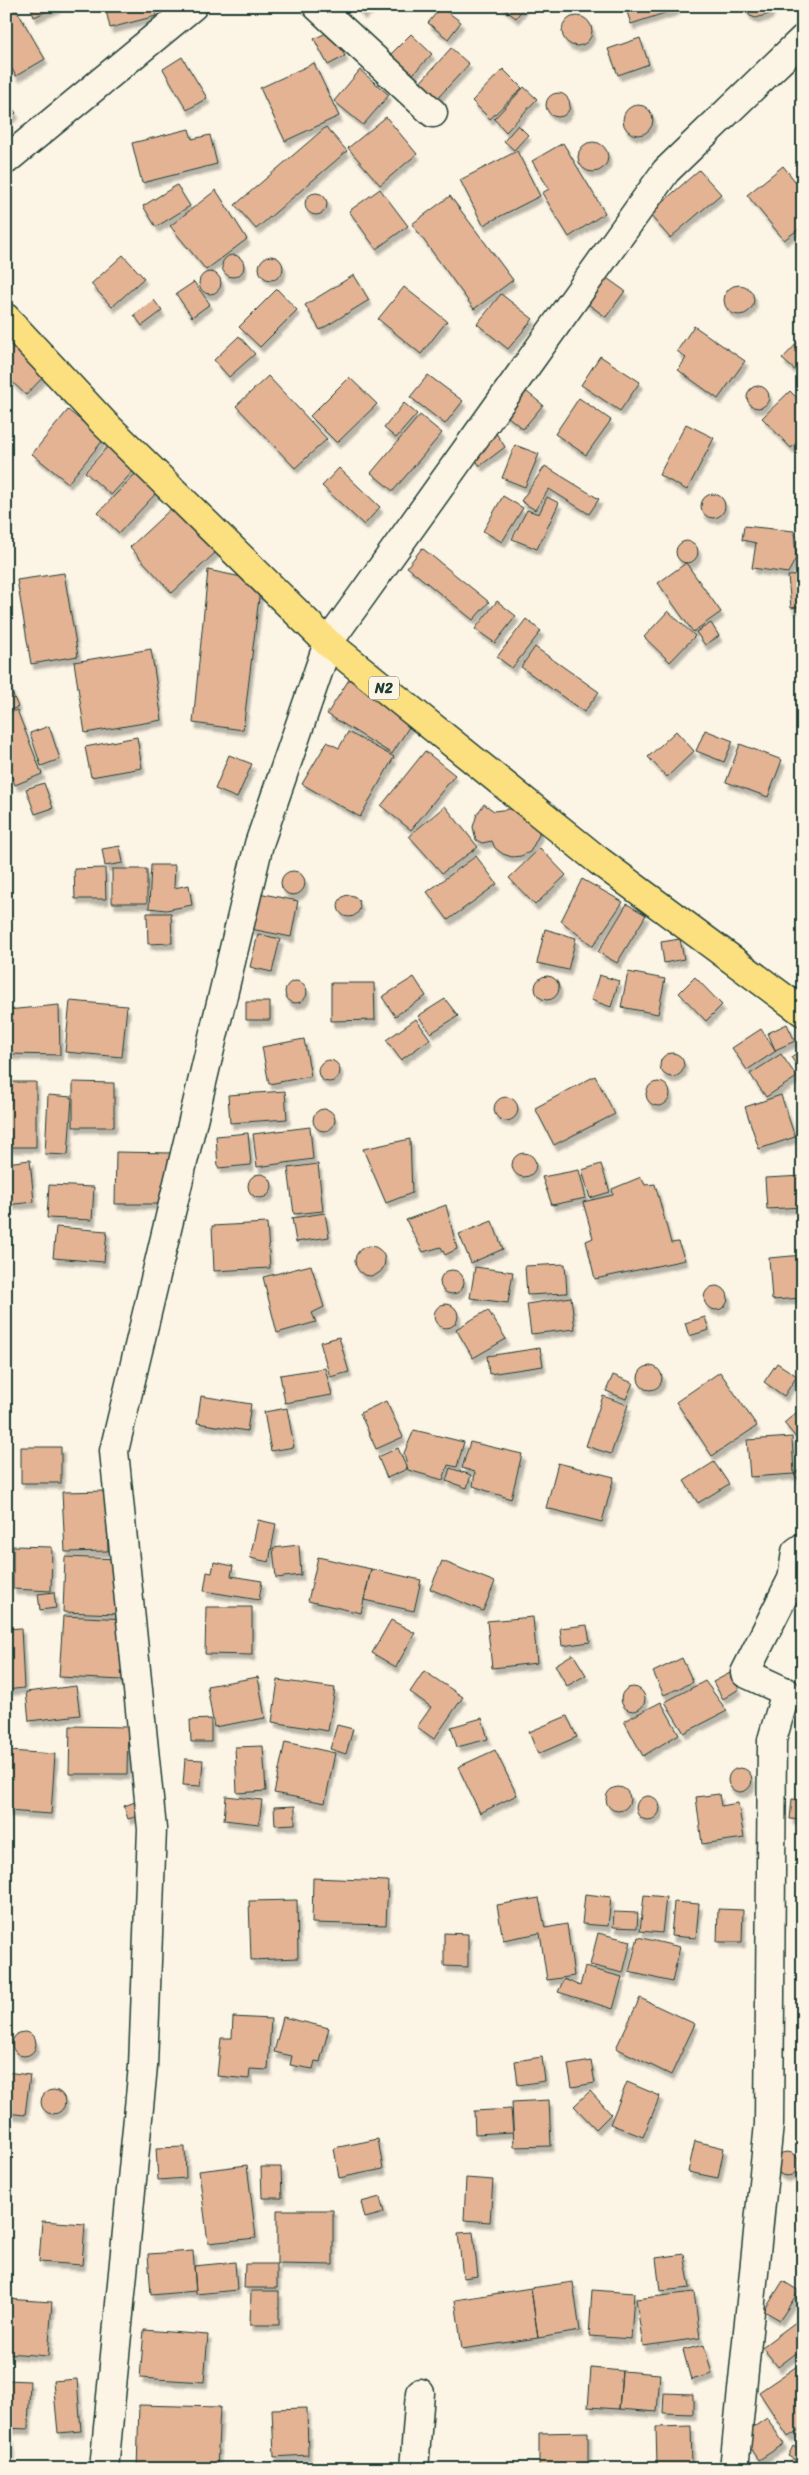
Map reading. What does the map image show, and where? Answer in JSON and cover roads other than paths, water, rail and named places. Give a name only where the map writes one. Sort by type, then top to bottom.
[{"type":"highway","name":"N2","points":[[6,318],[104,423],[328,643],[598,861],[803,1012]]},
{"type":"street","points":[[6,160],[193,6]]},
{"type":"street","points":[[317,6],[432,113]]},
{"type":"street","points":[[104,2469],[143,2066],[152,1829],[114,1451],[259,844],[328,643],[666,171],[803,39]]},
{"type":"street","points":[[734,2469],[769,2124],[772,1740],[786,1692],[746,1673],[792,1579],[796,1552],[803,1547]]},
{"type":"street","points":[[414,2469],[420,2393]]}]
